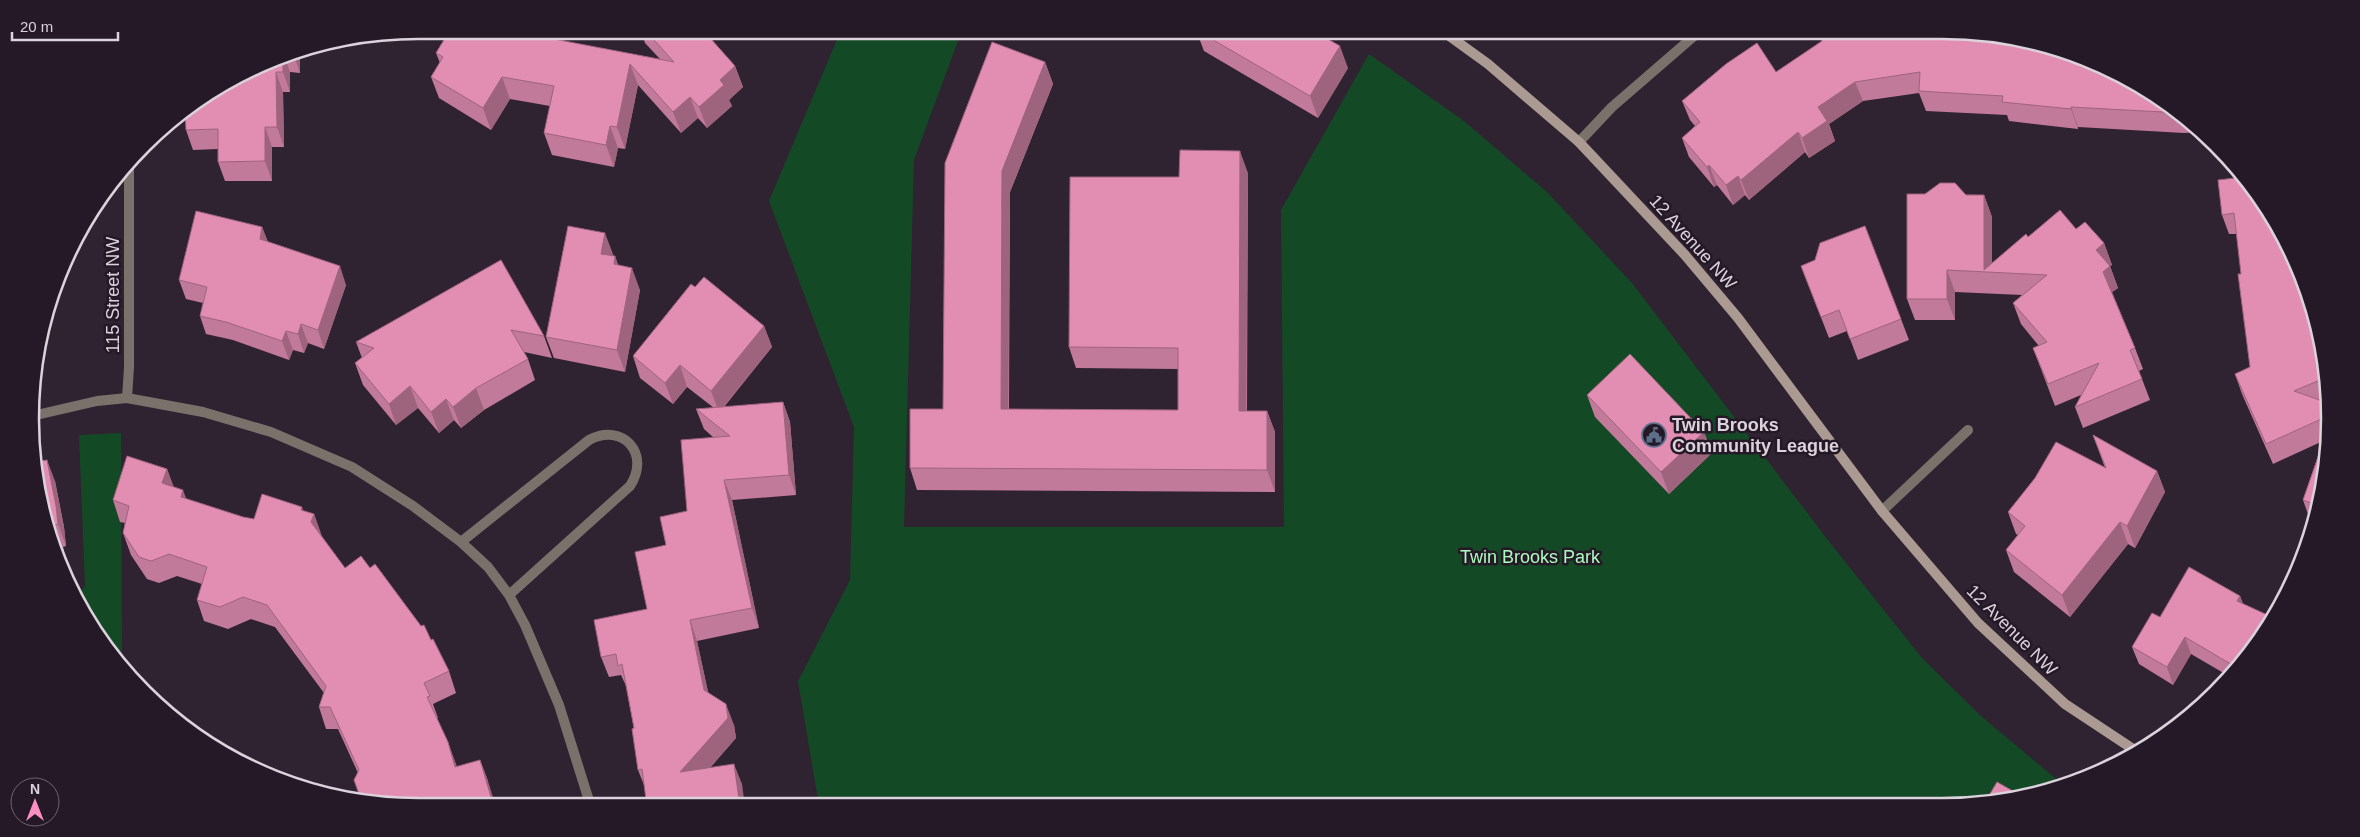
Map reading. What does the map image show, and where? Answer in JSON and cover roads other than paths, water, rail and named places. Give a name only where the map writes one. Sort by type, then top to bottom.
[{"type":"street","name":"12 Avenue NW","points":[[1453,39],[1488,64],[1579,142],[1685,256],[1738,318],[1882,511],[1978,623],[2064,704],[2130,747]]},
{"type":"street","points":[[1579,142],[1612,107],[1691,39]]},
{"type":"street","name":"115 Street NW","points":[[127,398],[129,367],[129,173]]},
{"type":"street","points":[[39,414],[97,401],[127,398],[203,412],[271,432],[352,467],[413,506],[461,542],[488,567],[509,595],[559,705],[587,798]]},
{"type":"street","points":[[1882,511],[1968,430]]},
{"type":"street","points":[[461,542],[589,440],[598,435],[618,435],[633,448],[637,457],[638,467],[636,477],[630,486],[509,595]]},
{"type":"place","name":"Twin Brooks Community League","points":[[1654,435]]},
{"type":"park label","name":"Twin Brooks Park","points":[[1530,557]]}]
